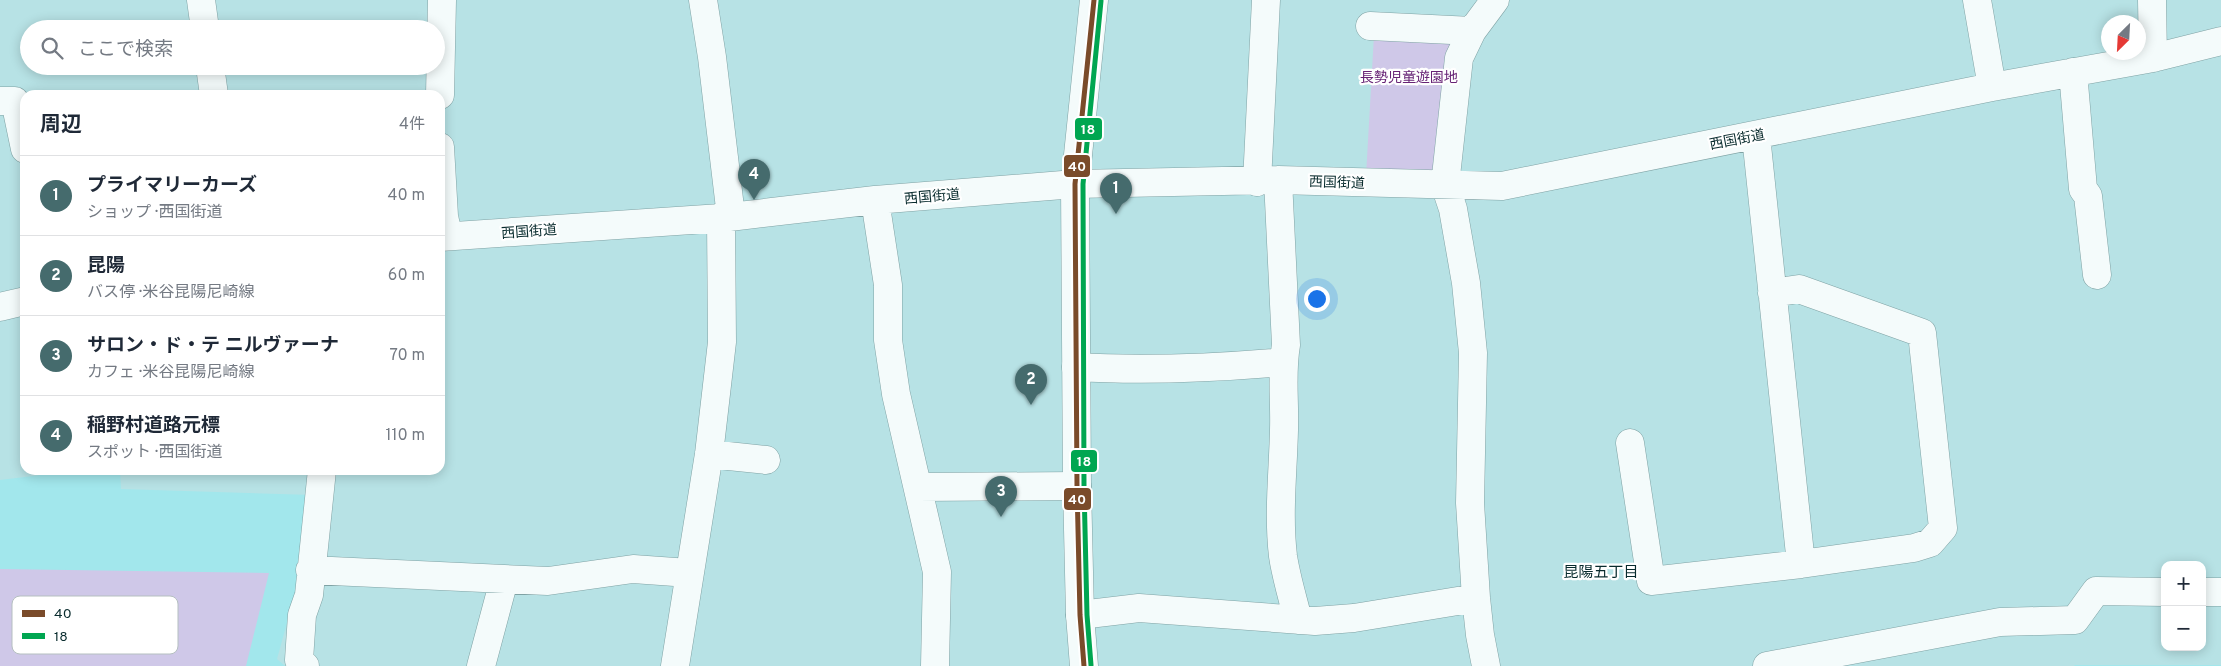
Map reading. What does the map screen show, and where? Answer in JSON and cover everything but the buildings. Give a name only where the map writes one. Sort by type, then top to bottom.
[{"type":"street","points":[[201,0],[204,20]]},
{"type":"street","points":[[442,0],[442,20]]},
{"type":"street","points":[[675,666],[709,454],[722,342],[721,218],[730,208],[712,57],[703,0]]},
{"type":"street","points":[[1084,666],[1080,615],[1077,486],[1075,184],[1094,0]]},
{"type":"street","points":[[1266,0],[1268,181],[1286,345],[1283,362],[1284,429],[1281,476],[1281,526],[1283,558],[1298,620]]},
{"type":"street","points":[[1486,666],[1476,598],[1469,464],[1473,353],[1466,283],[1453,209],[1445,185],[1459,58],[1472,31],[1495,0]]},
{"type":"street","points":[[1977,0],[1992,87]]},
{"type":"street","points":[[2152,0],[2153,58]]},
{"type":"street","points":[[1370,26],[1472,31]]},
{"type":"street","name":"西国街道","points":[[445,236],[721,218],[875,200],[1075,184],[1268,181],[1502,186],[1992,87],[2153,58],[2221,41]]},
{"type":"street","points":[[2073,72],[2083,189],[2088,196],[2096,275]]},
{"type":"street","points":[[211,75],[213,90]]},
{"type":"street","points":[[440,75],[440,90]]},
{"type":"street","points":[[0,101],[15,101],[20,125]]},
{"type":"street","points":[[1756,136],[1801,564]]},
{"type":"street","points":[[875,200],[888,285],[888,340],[896,394],[937,572],[935,666]]},
{"type":"street","points":[[1630,443],[1651,581],[1801,564],[1914,548],[1930,543],[1943,528],[1922,333],[1799,289],[1772,293]]},
{"type":"street","points":[[0,307],[20,303]]},
{"type":"street","points":[[1076,367],[1130,370],[1204,369],[1283,362]]},
{"type":"street","points":[[709,454],[766,460]]},
{"type":"street","points":[[305,666],[299,660],[302,615],[309,595],[310,570],[321,475]]},
{"type":"street","points":[[918,487],[1077,486]]},
{"type":"street","points":[[310,570],[548,581],[633,569],[689,573]]},
{"type":"street","points":[[481,666],[504,580]]},
{"type":"street","points":[[1781,665],[2000,622],[2074,620],[2096,591],[2161,592]]},
{"type":"street","points":[[2206,592],[2221,592]]},
{"type":"street","points":[[1080,615],[1139,608],[1315,621],[1354,618],[1476,598]]},
{"type":"shaded area","points":[[41,475],[120,475],[121,489],[313,495],[296,590],[277,659],[285,666],[0,666],[0,480]]},
{"type":"shaded area","points":[[2221,665],[2221,666],[2075,666]]},
{"type":"green space","name":"長勢児童遊園地","points":[[1374,35],[1457,41],[1437,164],[1428,176],[1366,176]]},
{"type":"green space","points":[[0,569],[269,573],[246,666],[0,666]]},
{"type":"transit line","name":"40","points":[[1084,666],[1080,615],[1077,486],[1075,184],[1094,0]]},
{"type":"transit line","name":"18","points":[[1091,665],[1087,615],[1084,486],[1083,184],[1101,1]]},
{"type":"place","name":"稲野村道路元標","points":[[754,200]]},
{"type":"place","name":"プライマリーカーズ","points":[[1116,214]]},
{"type":"place","name":"昆陽","points":[[1031,405]]},
{"type":"place","name":"サロン・ド・テ ニルヴァーナ","points":[[1001,517]]},
{"type":"district","name":"昆陽五丁目","points":[[1601,572]]}]
